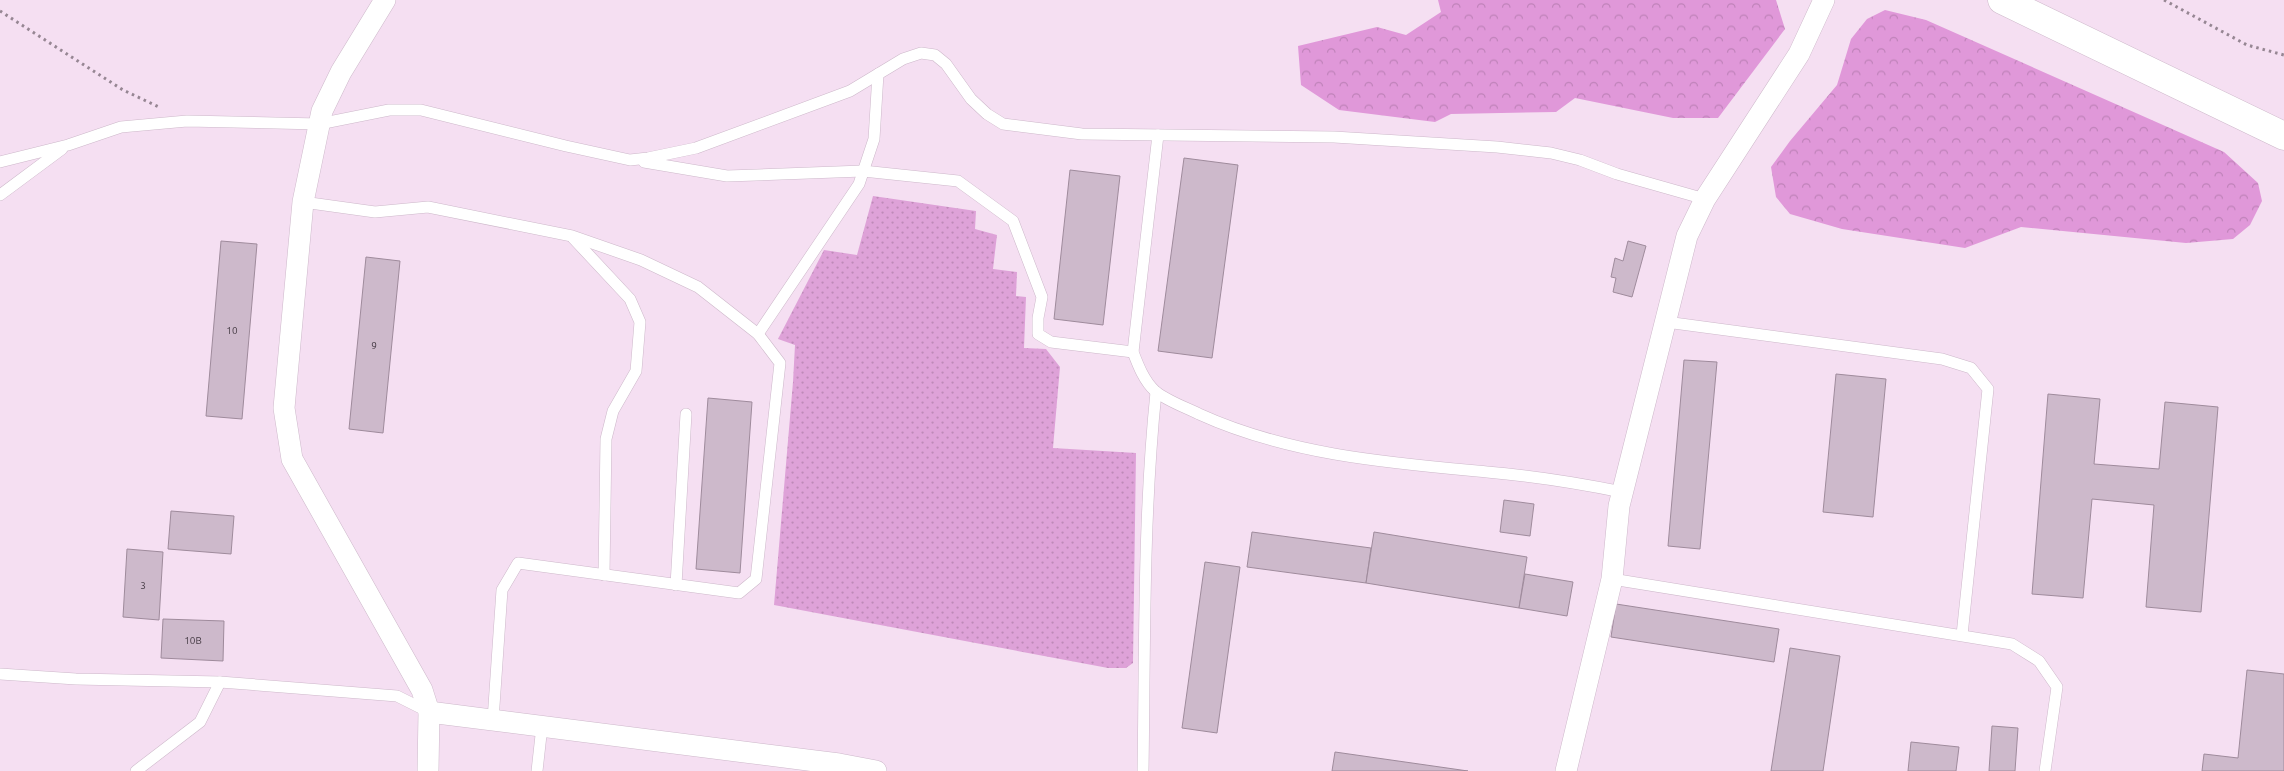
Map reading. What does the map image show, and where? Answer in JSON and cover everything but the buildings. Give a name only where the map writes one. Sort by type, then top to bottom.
[{"type":"main road","points":[[2002,0],[2284,136]]},
{"type":"street","points":[[385,0],[341,72],[322,111],[303,202],[284,408],[292,458],[422,690],[429,712],[428,771]]},
{"type":"street","points":[[1566,771],[1612,579],[1622,492],[1687,236],[1705,199],[1799,54],[1824,0]]},
{"type":"street","points":[[429,712],[839,764],[876,771]]},
{"type":"lane","points":[[630,160],[696,148],[850,91],[903,59],[921,53],[935,55],[946,64],[971,99],[987,114],[1003,124],[1082,134],[1334,137],[1497,147],[1580,160],[1617,174],[1705,199]]},
{"type":"lane","points":[[758,334],[858,184],[874,139],[878,74]]},
{"type":"lane","points":[[2,159],[68,144],[121,128],[187,121],[319,124],[389,110],[421,110],[630,160],[728,176],[863,172],[958,181],[1013,221],[1042,297],[1038,334],[1052,342],[1133,352]]},
{"type":"lane","points":[[1158,135],[1133,352],[1140,369],[1156,392],[1231,428],[1330,454],[1422,467],[1489,472],[1573,482],[1622,492]]},
{"type":"lane","points":[[0,195],[68,144]]},
{"type":"lane","points":[[303,202],[375,212],[428,206],[572,236],[641,260],[698,287],[758,334],[780,362],[756,579],[739,593],[518,563],[502,590],[493,720]]},
{"type":"lane","points":[[572,236],[630,299],[640,322],[636,371],[614,411],[606,439],[604,575]]},
{"type":"lane","points":[[1666,322],[1942,359],[1971,368],[1988,389],[1962,635]]},
{"type":"lane","points":[[1143,771],[1146,549],[1150,450],[1156,392]]},
{"type":"lane","points":[[676,585],[686,414]]},
{"type":"lane","points":[[1612,579],[2012,644],[2039,661],[2057,687],[2045,771]]},
{"type":"lane","points":[[0,674],[76,679],[220,682],[397,696],[429,712]]},
{"type":"lane","points":[[136,771],[200,722],[220,682]]},
{"type":"lane","points":[[537,771],[542,726]]},
{"type":"path","points":[[2164,0],[2247,45],[2284,55]]},
{"type":"path","points":[[0,11],[123,90],[187,121]]},
{"type":"green space","points":[[1438,0],[1776,0],[1785,29],[1718,118],[1673,118],[1575,98],[1556,112],[1451,114],[1435,122],[1339,110],[1301,85],[1298,46],[1377,27],[1406,35],[1441,12]]},
{"type":"green space","points":[[1885,10],[1926,20],[2224,152],[2258,183],[2262,201],[2250,225],[2233,239],[2186,243],[2021,227],[1965,248],[1842,229],[1790,214],[1776,197],[1771,167],[1790,141],[1837,85],[1851,39],[1867,19]]},
{"type":"shaded area","points":[[873,196],[976,211],[975,229],[997,235],[993,269],[1017,272],[1016,296],[1026,297],[1024,348],[1046,349],[1060,367],[1053,448],[1136,453],[1133,663],[1126,668],[1108,668],[774,605],[795,345],[778,339],[824,250],[857,255]]}]
